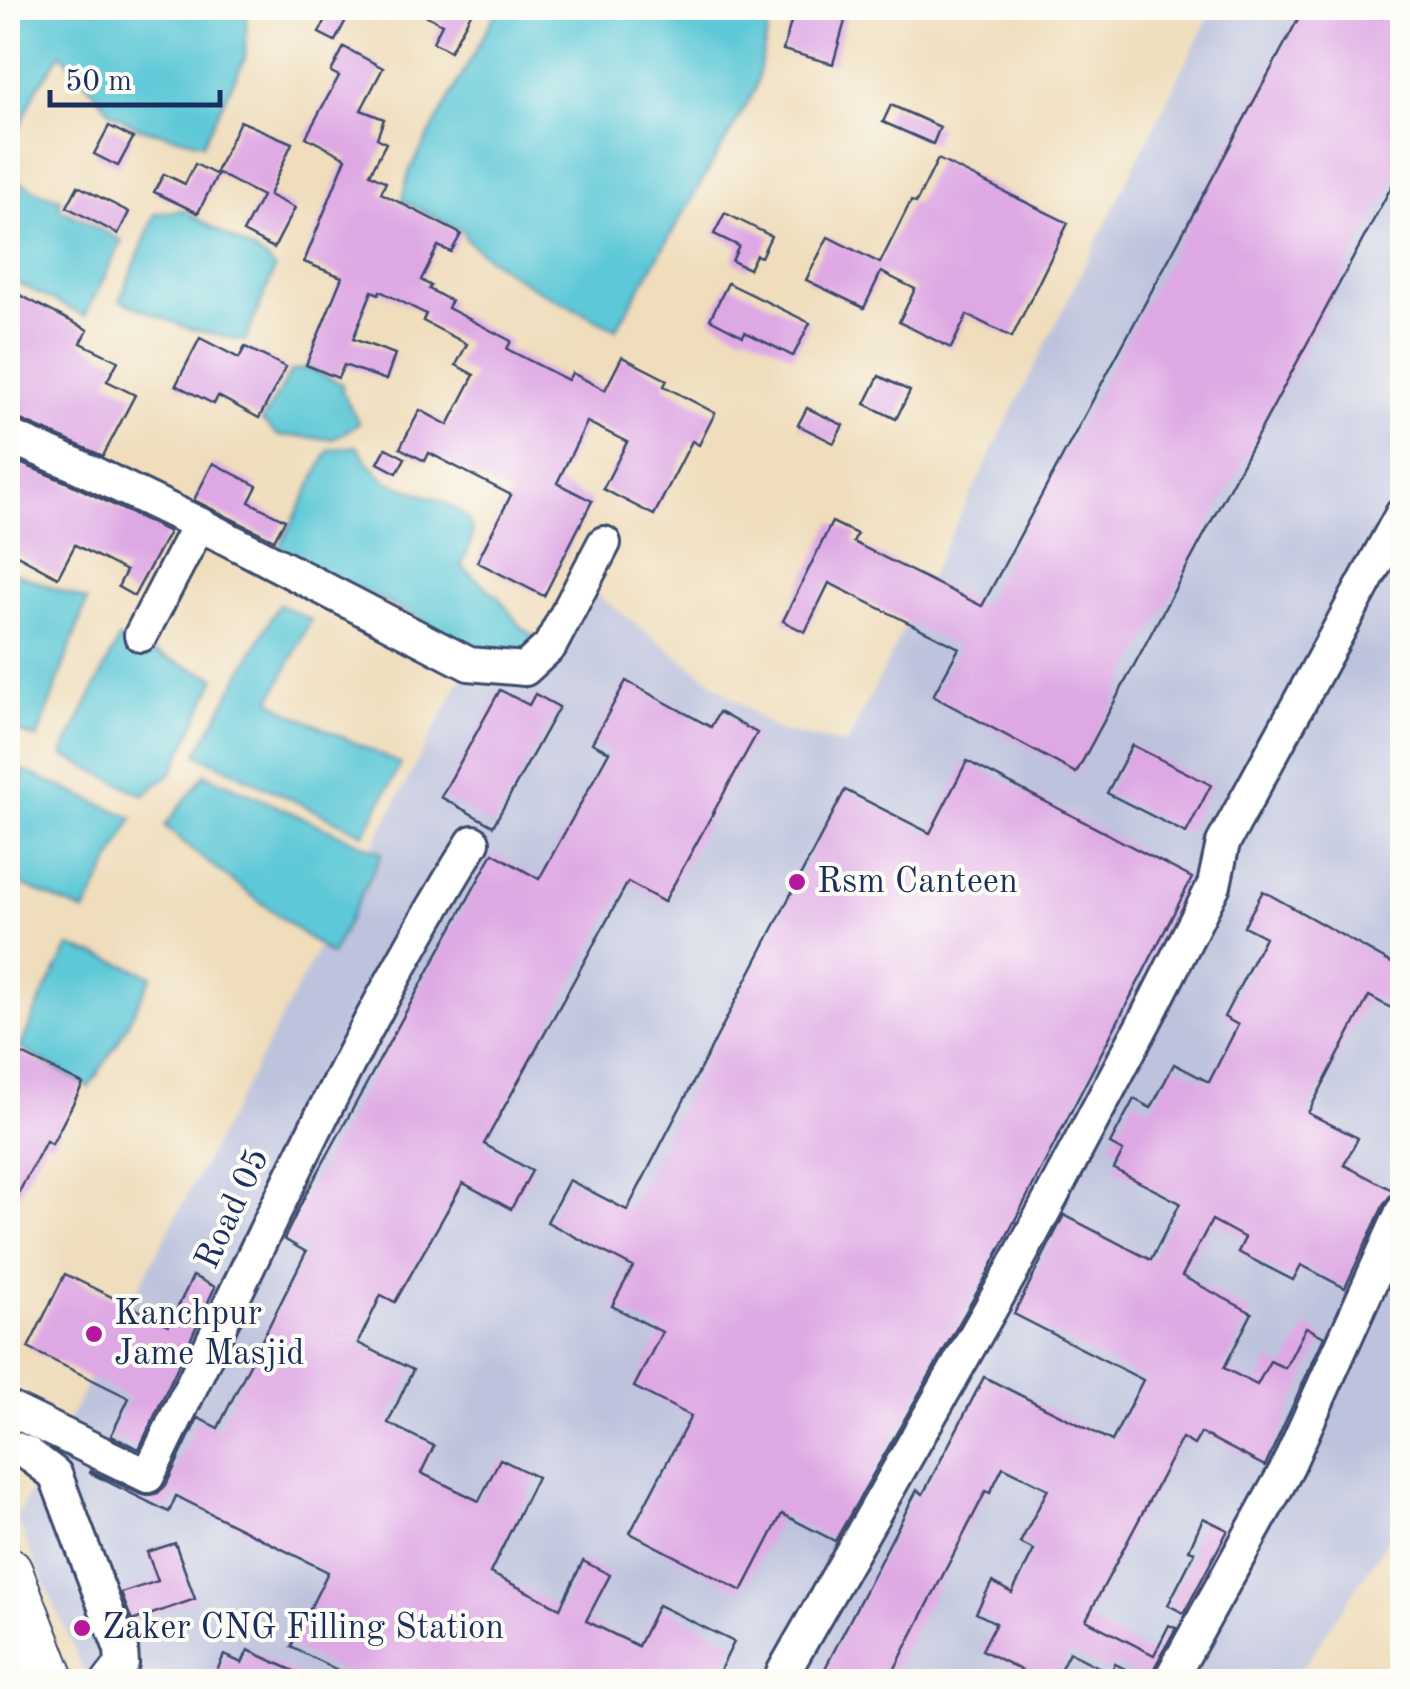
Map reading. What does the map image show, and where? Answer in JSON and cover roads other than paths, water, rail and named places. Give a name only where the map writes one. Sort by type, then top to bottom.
[{"type":"highway","points":[[8,1572],[51,1682]]},
{"type":"highway","points":[[8,1642],[23,1682]]},
{"type":"street","points":[[8,436],[199,524],[469,664],[525,670],[550,646],[604,543]]},
{"type":"street","points":[[784,1682],[783,1673],[1012,1271],[1214,884],[1223,843],[1402,514]]},
{"type":"street","points":[[141,635],[199,524]]},
{"type":"street","name":"Road 05","points":[[8,1408],[148,1476],[328,1102],[434,905],[473,842]]},
{"type":"street","points":[[1169,1682],[1286,1472],[1402,1212]]},
{"type":"street","points":[[8,1446],[27,1453],[55,1474],[121,1649],[122,1664],[108,1682]]},
{"type":"water","points":[[8,8],[247,8],[245,58],[203,143],[139,128],[112,113],[61,53],[37,88],[8,154]]},
{"type":"water","points":[[499,8],[742,8],[770,22],[755,90],[616,329],[518,278],[481,253],[465,238],[465,233],[402,200],[409,172]]},
{"type":"water","points":[[8,176],[60,198],[59,208],[122,241],[85,316],[8,278]]},
{"type":"water","points":[[183,210],[267,259],[275,269],[245,341],[187,328],[120,300],[155,214]]},
{"type":"water","points":[[308,368],[342,384],[359,423],[334,439],[277,435],[262,421],[291,371]]},
{"type":"water","points":[[357,446],[384,479],[440,501],[463,515],[472,536],[461,566],[499,598],[521,627],[535,637],[537,645],[532,657],[470,656],[425,621],[278,550],[329,450]]},
{"type":"water","points":[[8,570],[87,601],[37,739],[8,727]]},
{"type":"water","points":[[279,604],[311,620],[271,700],[288,712],[401,764],[364,834],[197,754]]},
{"type":"water","points":[[119,639],[216,678],[173,771],[144,795],[62,755]]},
{"type":"water","points":[[8,764],[133,818],[85,912],[8,879]]},
{"type":"water","points":[[205,774],[382,853],[331,955],[165,826]]},
{"type":"water","points":[[69,947],[152,976],[118,1042],[89,1087],[20,1048]]},
{"type":"place","name":"Rsm Canteen","points":[[797,882]]},
{"type":"place","name":"Kanchpur Jame Masjid","points":[[94,1334]]},
{"type":"place","name":"Zaker CNG Filling Station","points":[[82,1628]]}]
